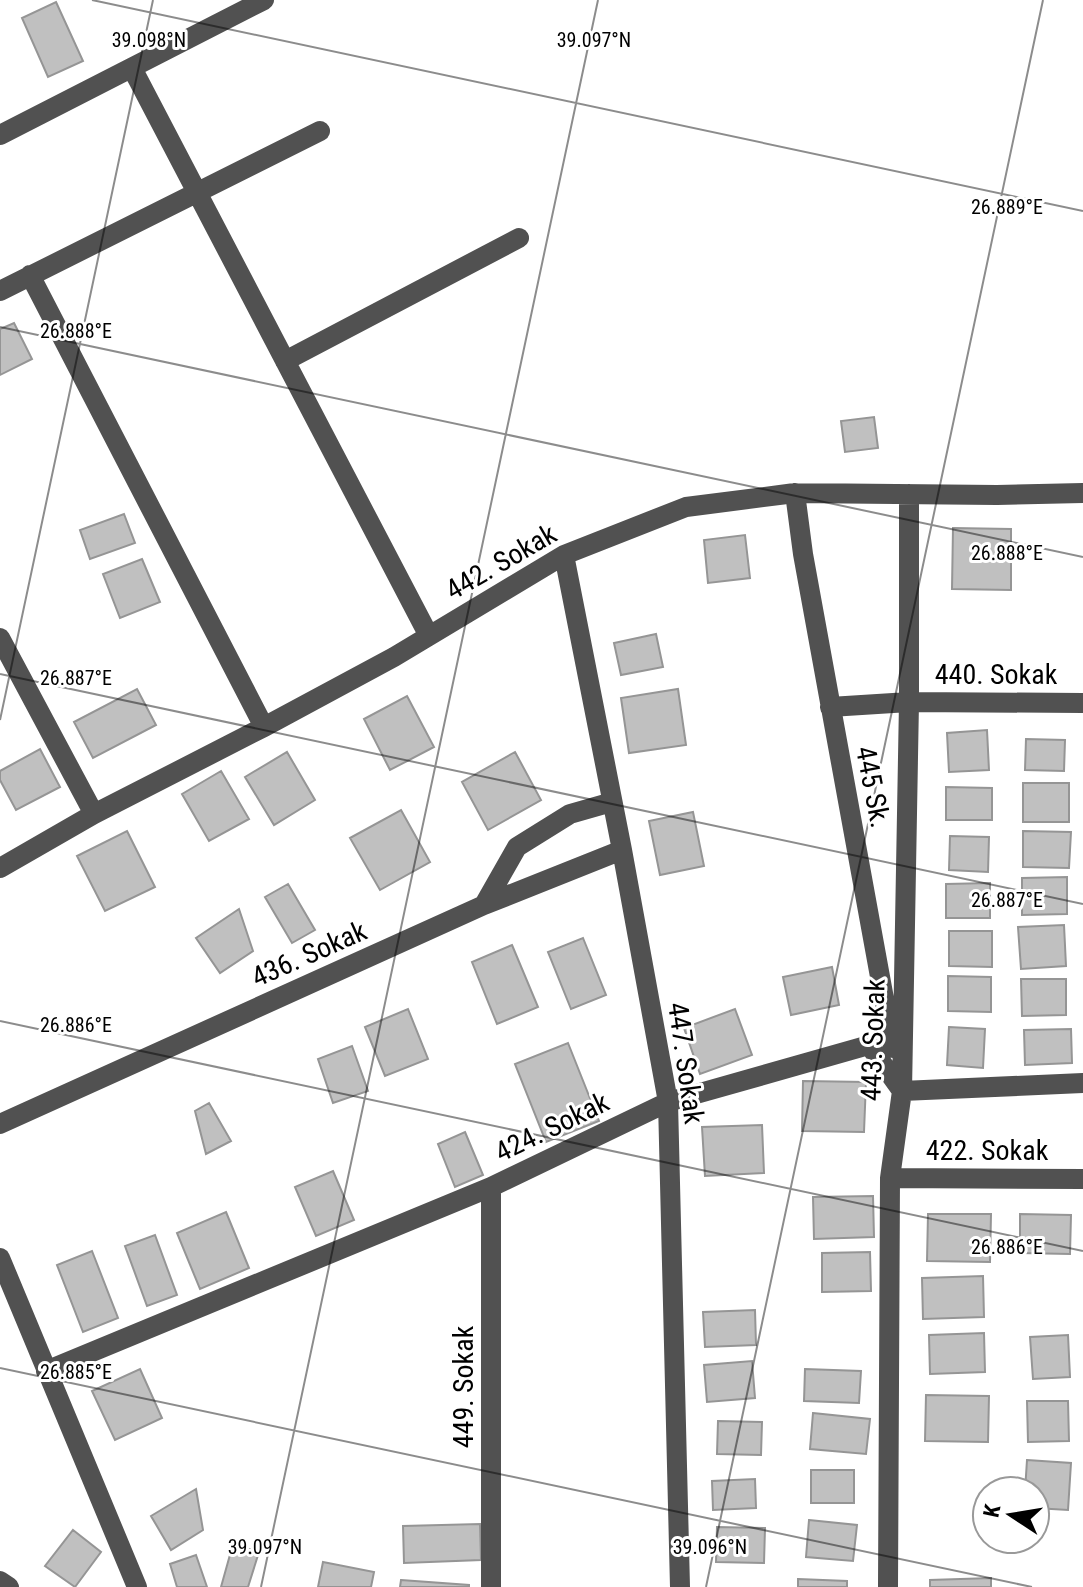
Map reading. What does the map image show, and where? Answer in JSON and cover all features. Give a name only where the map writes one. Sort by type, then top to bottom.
[{"type":"street","points":[[0,135],[264,0]]},
{"type":"street","points":[[132,68],[429,636]]},
{"type":"street","points":[[0,291],[320,131]]},
{"type":"street","points":[[285,361],[519,238]]},
{"type":"street","points":[[30,275],[264,727]]},
{"type":"street","name":"442. Sokak","points":[[0,868],[94,814],[394,657],[564,555],[686,507],[795,493],[1083,493]]},
{"type":"street","name":"445 Sk.","points":[[795,493],[830,707],[902,1091]]},
{"type":"street","name":"443. Sokak","points":[[888,1587],[890,1178],[902,1091],[909,702],[909,494]]},
{"type":"street","name":"447. Sokak","points":[[564,555],[668,1102],[680,1587]]},
{"type":"street","points":[[0,638],[94,814]]},
{"type":"street","name":"440. Sokak","points":[[830,707],[909,702],[1083,703]]},
{"type":"street","points":[[484,905],[517,847],[570,814],[612,802]]},
{"type":"street","name":"436. Sokak","points":[[0,1124],[484,905],[622,850]]},
{"type":"street","name":"424. Sokak","points":[[46,1371],[491,1187],[668,1102],[869,1045],[902,1091]]},
{"type":"street","points":[[902,1091],[1083,1083]]},
{"type":"street","name":"422. Sokak","points":[[890,1178],[1083,1179]]},
{"type":"street","name":"449. Sokak","points":[[491,1187],[491,1587]]},
{"type":"street","points":[[0,1258],[137,1587]]},
{"type":"street","points":[[0,1581],[9,1587]]},
{"type":"building","points":[[56,2],[83,61],[48,77],[22,18]]},
{"type":"building","points":[[14,323],[32,359],[0,375],[0,329]]},
{"type":"building","points":[[874,417],[878,448],[845,452],[841,421]]},
{"type":"building","points":[[124,514],[135,543],[90,559],[80,530]]},
{"type":"building","points":[[953,528],[1011,529],[1011,590],[952,589]]},
{"type":"building","points":[[745,535],[750,578],[708,583],[704,540]]},
{"type":"building","points":[[142,559],[160,602],[120,618],[103,574]]},
{"type":"building","points":[[656,634],[663,667],[621,675],[614,643]]},
{"type":"building","points":[[137,689],[156,725],[93,758],[74,722]]},
{"type":"building","points":[[678,689],[686,745],[629,753],[621,698]]},
{"type":"building","points":[[407,696],[434,747],[390,770],[364,719]]},
{"type":"building","points":[[987,730],[989,770],[949,772],[947,733]]},
{"type":"building","points":[[1026,739],[1065,740],[1064,771],[1025,770]]},
{"type":"building","points":[[40,749],[60,787],[16,810],[0,780],[0,771]]},
{"type":"building","points":[[287,752],[315,800],[274,825],[245,777]]},
{"type":"building","points":[[515,752],[541,800],[488,830],[462,782]]},
{"type":"building","points":[[221,771],[249,819],[209,841],[182,794]]},
{"type":"building","points":[[1023,783],[1069,783],[1069,822],[1023,822]]},
{"type":"building","points":[[946,787],[992,788],[992,820],[946,820]]},
{"type":"building","points":[[401,810],[430,862],[380,890],[350,838]]},
{"type":"building","points":[[693,812],[704,866],[660,875],[649,821]]},
{"type":"building","points":[[127,831],[155,887],[105,911],[77,856]]},
{"type":"building","points":[[1023,831],[1071,832],[1069,868],[1023,867]]},
{"type":"building","points":[[950,836],[989,837],[988,872],[949,870]]},
{"type":"building","points":[[1067,877],[1067,914],[1022,915],[1022,878]]},
{"type":"building","points":[[990,883],[990,918],[946,918],[946,884]]},
{"type":"building","points":[[288,884],[315,930],[292,943],[265,897]]},
{"type":"building","points":[[239,909],[253,951],[220,973],[196,938]]},
{"type":"building","points":[[1064,925],[1066,966],[1021,969],[1018,927]]},
{"type":"building","points":[[949,931],[992,931],[992,967],[949,966]]},
{"type":"building","points":[[583,938],[606,995],[571,1009],[548,952]]},
{"type":"building","points":[[512,945],[538,1007],[497,1024],[472,962]]},
{"type":"building","points":[[832,967],[839,1005],[791,1015],[783,977]]},
{"type":"building","points":[[948,976],[991,977],[991,1012],[948,1011]]},
{"type":"building","points":[[1021,979],[1066,979],[1066,1015],[1022,1016]]},
{"type":"building","points":[[408,1009],[428,1059],[385,1076],[365,1027]]},
{"type":"building","points":[[735,1009],[752,1055],[700,1074],[684,1028]]},
{"type":"building","points":[[949,1027],[985,1029],[983,1068],[947,1065]]},
{"type":"building","points":[[1071,1029],[1072,1063],[1025,1065],[1024,1030]]},
{"type":"building","points":[[568,1043],[599,1121],[546,1142],[515,1064]]},
{"type":"building","points":[[352,1046],[368,1091],[333,1103],[318,1059]]},
{"type":"building","points":[[803,1081],[866,1082],[864,1132],[802,1131]]},
{"type":"building","points":[[209,1103],[231,1141],[206,1154],[195,1111]]},
{"type":"building","points":[[762,1125],[764,1173],[705,1176],[702,1127]]},
{"type":"building","points":[[465,1132],[483,1175],[455,1187],[438,1144]]},
{"type":"building","points":[[333,1171],[354,1220],[316,1236],[295,1187]]},
{"type":"building","points":[[873,1196],[874,1237],[814,1239],[813,1197]]},
{"type":"building","points":[[226,1212],[249,1268],[200,1289],[177,1233]]},
{"type":"building","points":[[928,1214],[991,1214],[990,1262],[927,1261]]},
{"type":"building","points":[[1020,1214],[1071,1215],[1070,1254],[1020,1253]]},
{"type":"building","points":[[155,1235],[177,1295],[147,1306],[125,1246]]},
{"type":"building","points":[[92,1251],[118,1318],[83,1332],[57,1265]]},
{"type":"building","points":[[870,1252],[871,1291],[822,1292],[822,1253]]},
{"type":"building","points":[[983,1276],[984,1317],[923,1319],[922,1278]]},
{"type":"building","points":[[755,1310],[756,1345],[705,1347],[703,1312]]},
{"type":"building","points":[[984,1333],[985,1372],[930,1374],[929,1335]]},
{"type":"building","points":[[1068,1335],[1070,1377],[1033,1379],[1030,1337]]},
{"type":"building","points":[[752,1361],[755,1398],[707,1402],[704,1365]]},
{"type":"building","points":[[140,1369],[162,1418],[115,1440],[92,1391]]},
{"type":"building","points":[[805,1369],[861,1371],[859,1403],[804,1401]]},
{"type":"building","points":[[926,1395],[989,1396],[988,1442],[925,1441]]},
{"type":"building","points":[[1027,1401],[1068,1401],[1069,1441],[1028,1442]]},
{"type":"building","points":[[813,1413],[870,1419],[866,1454],[810,1449]]},
{"type":"building","points":[[718,1421],[762,1422],[761,1455],[717,1454]]},
{"type":"building","points":[[1027,1460],[1071,1463],[1068,1510],[1051,1509],[1051,1475],[1026,1475]]},
{"type":"building","points":[[811,1470],[854,1470],[854,1503],[811,1503]]},
{"type":"building","points":[[755,1479],[756,1508],[713,1510],[712,1481]]},
{"type":"building","points":[[196,1489],[203,1530],[171,1550],[151,1516]]},
{"type":"building","points":[[809,1520],[857,1525],[853,1561],[806,1557]]},
{"type":"building","points":[[480,1524],[481,1560],[404,1563],[403,1526]]},
{"type":"building","points":[[717,1527],[765,1528],[764,1563],[716,1562]]},
{"type":"building","points":[[73,1530],[101,1552],[75,1587],[45,1566]]},
{"type":"building","points":[[233,1544],[259,1552],[248,1587],[221,1587]]},
{"type":"building","points":[[196,1555],[207,1587],[177,1587],[170,1564]]},
{"type":"building","points":[[323,1562],[374,1572],[371,1587],[318,1587]]},
{"type":"building","points":[[991,1578],[991,1587],[930,1587],[930,1580]]},
{"type":"building","points":[[798,1579],[847,1581],[847,1587],[798,1587]]},
{"type":"building","points":[[401,1580],[469,1585],[469,1587],[400,1587]]}]
